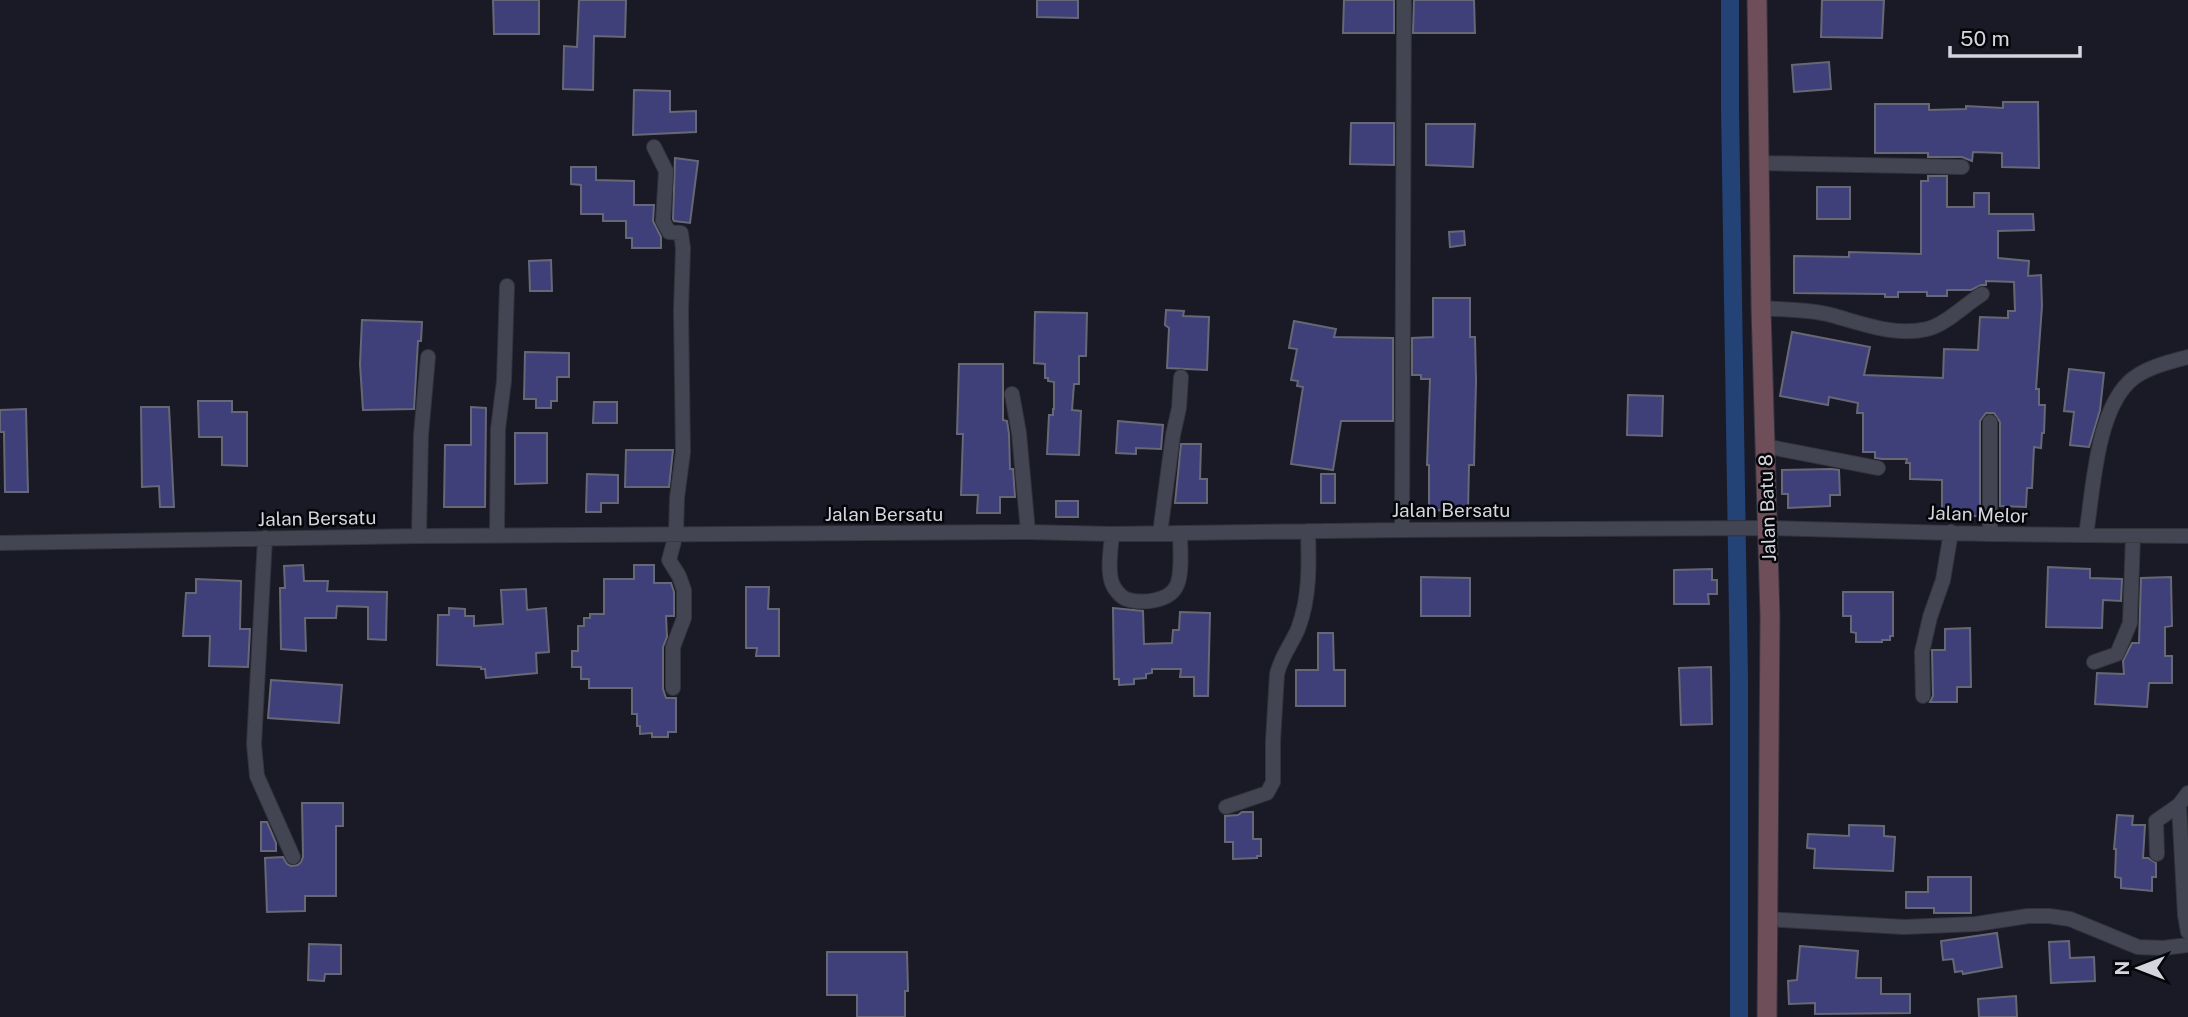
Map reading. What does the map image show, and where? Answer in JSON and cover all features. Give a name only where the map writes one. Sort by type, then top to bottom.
[{"type":"street","points":[[1402,530],[1404,0]]},
{"type":"street","name":"Jalan Batu 8","points":[[1757,0],[1765,446],[1761,528],[1770,616],[1767,1017]]},
{"type":"street","points":[[654,147],[666,171],[663,221],[669,232],[681,233],[683,248],[683,452],[676,534],[669,560],[684,590],[684,618],[673,647],[673,688]]},
{"type":"street","points":[[1759,163],[1962,167]]},
{"type":"street","points":[[497,535],[498,429],[504,381],[507,286]]},
{"type":"street","points":[[1761,308],[1830,314],[1875,327],[1914,330],[1928,329],[1946,320],[1982,294]]},
{"type":"street","points":[[419,536],[421,435],[428,357]]},
{"type":"street","points":[[2086,535],[2106,421],[2120,394],[2129,382],[2141,373],[2188,357]]},
{"type":"street","points":[[1160,533],[1179,408],[1181,377]]},
{"type":"street","points":[[1012,394],[1019,433],[1028,532]]},
{"type":"street","points":[[1990,422],[1990,534]]},
{"type":"street","points":[[1765,446],[1878,468]]},
{"type":"street","name":"Jalan Bersatu","points":[[0,543],[497,535],[1028,532],[1112,534],[1761,528]]},
{"type":"street","name":"Jalan Melor","points":[[1761,528],[2188,536]]},
{"type":"street","points":[[1226,807],[1267,793],[1273,782],[1277,674],[1297,631],[1306,602],[1309,578],[1308,531]]},
{"type":"street","points":[[1923,696],[1922,652],[1930,617],[1943,580],[1951,532]]},
{"type":"street","points":[[1112,534],[1110,572],[1115,589],[1125,599],[1153,601],[1170,595],[1177,587],[1180,533]]},
{"type":"street","points":[[2094,662],[2117,654],[2130,623],[2133,536]]},
{"type":"street","points":[[265,538],[254,744],[257,776],[293,857]]},
{"type":"street","points":[[2157,854],[2156,821],[2183,799]]},
{"type":"street","points":[[2183,799],[2185,915],[2188,932]]},
{"type":"street","points":[[1767,919],[1904,927],[1976,924],[2028,916],[2049,916],[2070,919],[2138,947],[2188,945]]},
{"type":"building","points":[[493,0],[539,0],[539,34],[494,34]]},
{"type":"building","points":[[579,0],[626,0],[625,37],[594,36],[593,90],[563,89],[564,46],[577,47]]},
{"type":"building","points":[[1037,0],[1078,0],[1078,18],[1037,17]]},
{"type":"building","points":[[1344,0],[1394,0],[1394,33],[1343,33]]},
{"type":"building","points":[[1414,0],[1474,0],[1475,33],[1413,33]]},
{"type":"building","points":[[1822,0],[1884,0],[1882,38],[1821,37]]},
{"type":"building","points":[[1829,62],[1831,89],[1794,92],[1792,65]]},
{"type":"building","points":[[634,90],[670,91],[670,112],[696,111],[696,132],[633,135]]},
{"type":"building","points":[[2003,102],[2038,102],[2039,168],[2002,167],[2002,153],[1973,152],[1972,161],[1962,157],[1928,157],[1928,153],[1875,153],[1875,104],[1929,104],[1929,110],[1966,109],[1966,106],[2003,108]]},
{"type":"building","points":[[1351,123],[1394,123],[1394,165],[1350,164]]},
{"type":"building","points":[[1426,124],[1475,124],[1473,167],[1426,165]]},
{"type":"building","points":[[675,158],[698,161],[690,223],[673,219]]},
{"type":"building","points":[[571,167],[596,167],[596,180],[634,181],[634,205],[654,205],[653,221],[661,237],[661,248],[632,248],[632,238],[626,238],[626,221],[603,221],[603,214],[581,214],[581,185],[571,184]]},
{"type":"building","points":[[1928,176],[1947,176],[1947,207],[1974,207],[1974,193],[1989,193],[1989,214],[2033,214],[2034,230],[1998,231],[1998,258],[2029,261],[2028,276],[2041,275],[2042,306],[2036,389],[2039,389],[2039,405],[2045,405],[2044,433],[2041,448],[2034,447],[2032,488],[2027,488],[2026,507],[2000,506],[2000,422],[1994,413],[1986,413],[1980,421],[1980,516],[1942,516],[1942,480],[1910,479],[1910,463],[1906,463],[1907,459],[1875,458],[1875,452],[1863,452],[1863,413],[1857,413],[1858,403],[1829,397],[1828,405],[1780,396],[1792,332],[1870,347],[1864,375],[1943,378],[1944,349],[1978,350],[1980,317],[2008,318],[2008,311],[2015,311],[2014,282],[1986,281],[1986,285],[1971,290],[1947,290],[1947,296],[1927,296],[1927,292],[1898,292],[1898,297],[1885,297],[1885,294],[1794,293],[1794,256],[1849,257],[1849,252],[1921,254],[1921,181],[1928,181]]},
{"type":"building","points":[[1817,187],[1850,187],[1850,219],[1817,219]]},
{"type":"building","points":[[1464,231],[1465,245],[1450,247],[1449,232]]},
{"type":"building","points":[[551,260],[552,291],[530,291],[529,261]]},
{"type":"building","points":[[1433,298],[1470,298],[1470,337],[1475,337],[1476,381],[1474,465],[1469,465],[1468,511],[1429,510],[1427,465],[1430,379],[1412,375],[1412,338],[1433,337]]},
{"type":"building","points":[[1166,310],[1184,311],[1183,316],[1209,317],[1207,370],[1167,368],[1169,328],[1165,325]]},
{"type":"building","points":[[1035,312],[1087,313],[1086,356],[1079,356],[1079,384],[1074,384],[1072,410],[1081,411],[1079,455],[1047,454],[1049,415],[1053,415],[1054,409],[1054,382],[1045,378],[1045,364],[1034,363]]},
{"type":"building","points":[[362,320],[422,322],[421,341],[418,341],[414,409],[363,410],[360,364]]},
{"type":"building","points":[[1294,321],[1336,329],[1334,337],[1393,338],[1393,421],[1341,421],[1333,470],[1291,464],[1303,387],[1297,386],[1298,381],[1291,380],[1297,349],[1289,348]]},
{"type":"building","points":[[525,352],[569,353],[569,377],[557,377],[557,401],[551,401],[551,408],[536,408],[536,399],[524,399]]},
{"type":"building","points":[[959,364],[1003,364],[1003,420],[1007,421],[1015,497],[1000,497],[1000,513],[977,513],[978,495],[961,495],[963,434],[957,434]]},
{"type":"building","points":[[2069,369],[2104,373],[2100,410],[2089,447],[2070,445],[2074,412],[2064,411]]},
{"type":"building","points":[[1628,395],[1663,396],[1662,436],[1627,435]]},
{"type":"building","points":[[198,401],[232,401],[232,412],[247,412],[247,466],[222,465],[222,437],[199,437]]},
{"type":"building","points":[[594,402],[617,402],[617,423],[593,423]]},
{"type":"building","points":[[141,407],[169,407],[174,507],[160,507],[159,486],[142,487]]},
{"type":"building","points":[[471,407],[486,408],[485,507],[444,507],[445,445],[471,445]]},
{"type":"building","points":[[26,409],[28,492],[5,492],[4,432],[0,432],[0,410]]},
{"type":"building","points":[[1118,421],[1163,425],[1161,449],[1136,448],[1136,454],[1116,453]]},
{"type":"building","points":[[515,433],[547,433],[547,483],[515,484]]},
{"type":"building","points":[[1181,444],[1201,444],[1200,479],[1207,479],[1207,503],[1175,503]]},
{"type":"building","points":[[626,450],[673,450],[669,487],[625,487]]},
{"type":"building","points":[[1782,470],[1839,470],[1840,495],[1830,495],[1830,506],[1788,508],[1788,494],[1782,494]]},
{"type":"building","points":[[587,474],[618,475],[618,503],[601,503],[601,512],[586,512]]},
{"type":"building","points":[[1321,474],[1335,474],[1335,503],[1321,503]]},
{"type":"building","points":[[1056,501],[1078,501],[1078,517],[1056,517]]},
{"type":"building","points":[[303,565],[304,581],[328,581],[327,591],[387,592],[386,640],[368,639],[368,607],[337,606],[336,618],[305,618],[306,651],[281,649],[280,588],[285,588],[284,566]]},
{"type":"building","points":[[634,565],[654,565],[654,583],[671,583],[674,592],[674,616],[666,616],[667,637],[663,647],[663,689],[666,698],[676,698],[676,732],[668,732],[668,737],[652,737],[652,733],[640,734],[637,714],[632,714],[632,688],[589,688],[589,679],[581,679],[581,667],[572,667],[572,651],[578,651],[578,626],[584,626],[584,618],[590,618],[590,614],[604,614],[604,579],[634,579]]},
{"type":"building","points":[[2048,567],[2090,569],[2090,578],[2122,579],[2121,601],[2103,600],[2102,628],[2046,627]]},
{"type":"building","points":[[1712,569],[1712,580],[1717,580],[1717,594],[1708,594],[1709,604],[1674,604],[1674,570]]},
{"type":"building","points":[[1421,577],[1470,578],[1470,616],[1421,616]]},
{"type":"building","points":[[2171,577],[2172,626],[2165,627],[2165,656],[2172,656],[2172,683],[2149,683],[2147,707],[2095,704],[2097,673],[2124,674],[2123,661],[2132,643],[2139,643],[2141,578]]},
{"type":"building","points":[[196,579],[241,581],[240,629],[250,629],[248,667],[209,666],[210,636],[183,636],[186,593],[196,593]]},
{"type":"building","points":[[746,587],[769,587],[768,609],[779,609],[779,656],[756,656],[757,648],[746,648]]},
{"type":"building","points":[[526,589],[527,610],[546,608],[549,652],[536,653],[537,673],[486,678],[485,669],[481,667],[437,665],[438,615],[449,615],[449,608],[465,609],[465,616],[474,616],[474,626],[503,624],[501,590]]},
{"type":"building","points":[[1843,592],[1893,592],[1893,636],[1890,636],[1890,640],[1856,642],[1856,633],[1851,632],[1851,616],[1843,616]]},
{"type":"building","points":[[1113,608],[1143,611],[1144,644],[1172,643],[1173,630],[1179,630],[1180,612],[1210,613],[1208,696],[1194,696],[1194,677],[1180,677],[1181,669],[1152,669],[1152,673],[1146,674],[1146,678],[1134,679],[1134,684],[1119,685],[1119,679],[1114,679]]},
{"type":"building","points":[[1970,628],[1971,687],[1957,687],[1957,702],[1930,702],[1933,696],[1932,650],[1945,650],[1945,629]]},
{"type":"building","points":[[1318,633],[1333,633],[1334,670],[1345,670],[1345,706],[1296,706],[1296,670],[1318,670]]},
{"type":"building","points":[[1711,667],[1712,724],[1681,725],[1679,668]]},
{"type":"building","points":[[271,680],[342,685],[339,723],[268,718]]},
{"type":"building","points":[[302,803],[343,803],[343,826],[336,826],[336,896],[305,896],[305,911],[267,912],[265,858],[283,857],[291,866],[301,862]]},
{"type":"building","points":[[1253,812],[1253,839],[1261,839],[1261,856],[1257,858],[1233,859],[1233,842],[1225,842],[1225,816]]},
{"type":"building","points":[[2117,815],[2133,816],[2132,825],[2145,825],[2143,858],[2156,863],[2152,891],[2121,888],[2121,878],[2115,877]]},
{"type":"building","points":[[261,822],[267,822],[276,843],[276,851],[261,851]]},
{"type":"building","points":[[1849,825],[1884,826],[1884,836],[1895,837],[1893,871],[1814,868],[1815,849],[1807,848],[1808,834],[1849,836]]},
{"type":"building","points":[[1928,877],[1971,877],[1971,913],[1934,913],[1934,908],[1906,908],[1906,892],[1928,892]]},
{"type":"building","points":[[1997,933],[2002,967],[1963,974],[1962,971],[1955,972],[1953,959],[1943,960],[1941,941]]},
{"type":"building","points":[[2069,941],[2070,958],[2094,957],[2095,981],[2051,983],[2049,942]]},
{"type":"building","points":[[309,944],[341,945],[341,974],[325,974],[324,981],[308,980]]},
{"type":"building","points":[[1800,946],[1858,951],[1856,978],[1881,978],[1881,994],[1910,994],[1910,1013],[1815,1014],[1815,1003],[1789,1004],[1788,981],[1797,980]]},
{"type":"building","points":[[827,952],[907,952],[908,991],[905,991],[905,1017],[857,1017],[857,995],[827,995]]},
{"type":"building","points":[[2016,996],[2017,1017],[1979,1017],[1978,999]]},
{"type":"waterway","points":[[1730,0],[1739,679],[1739,1017]]}]
